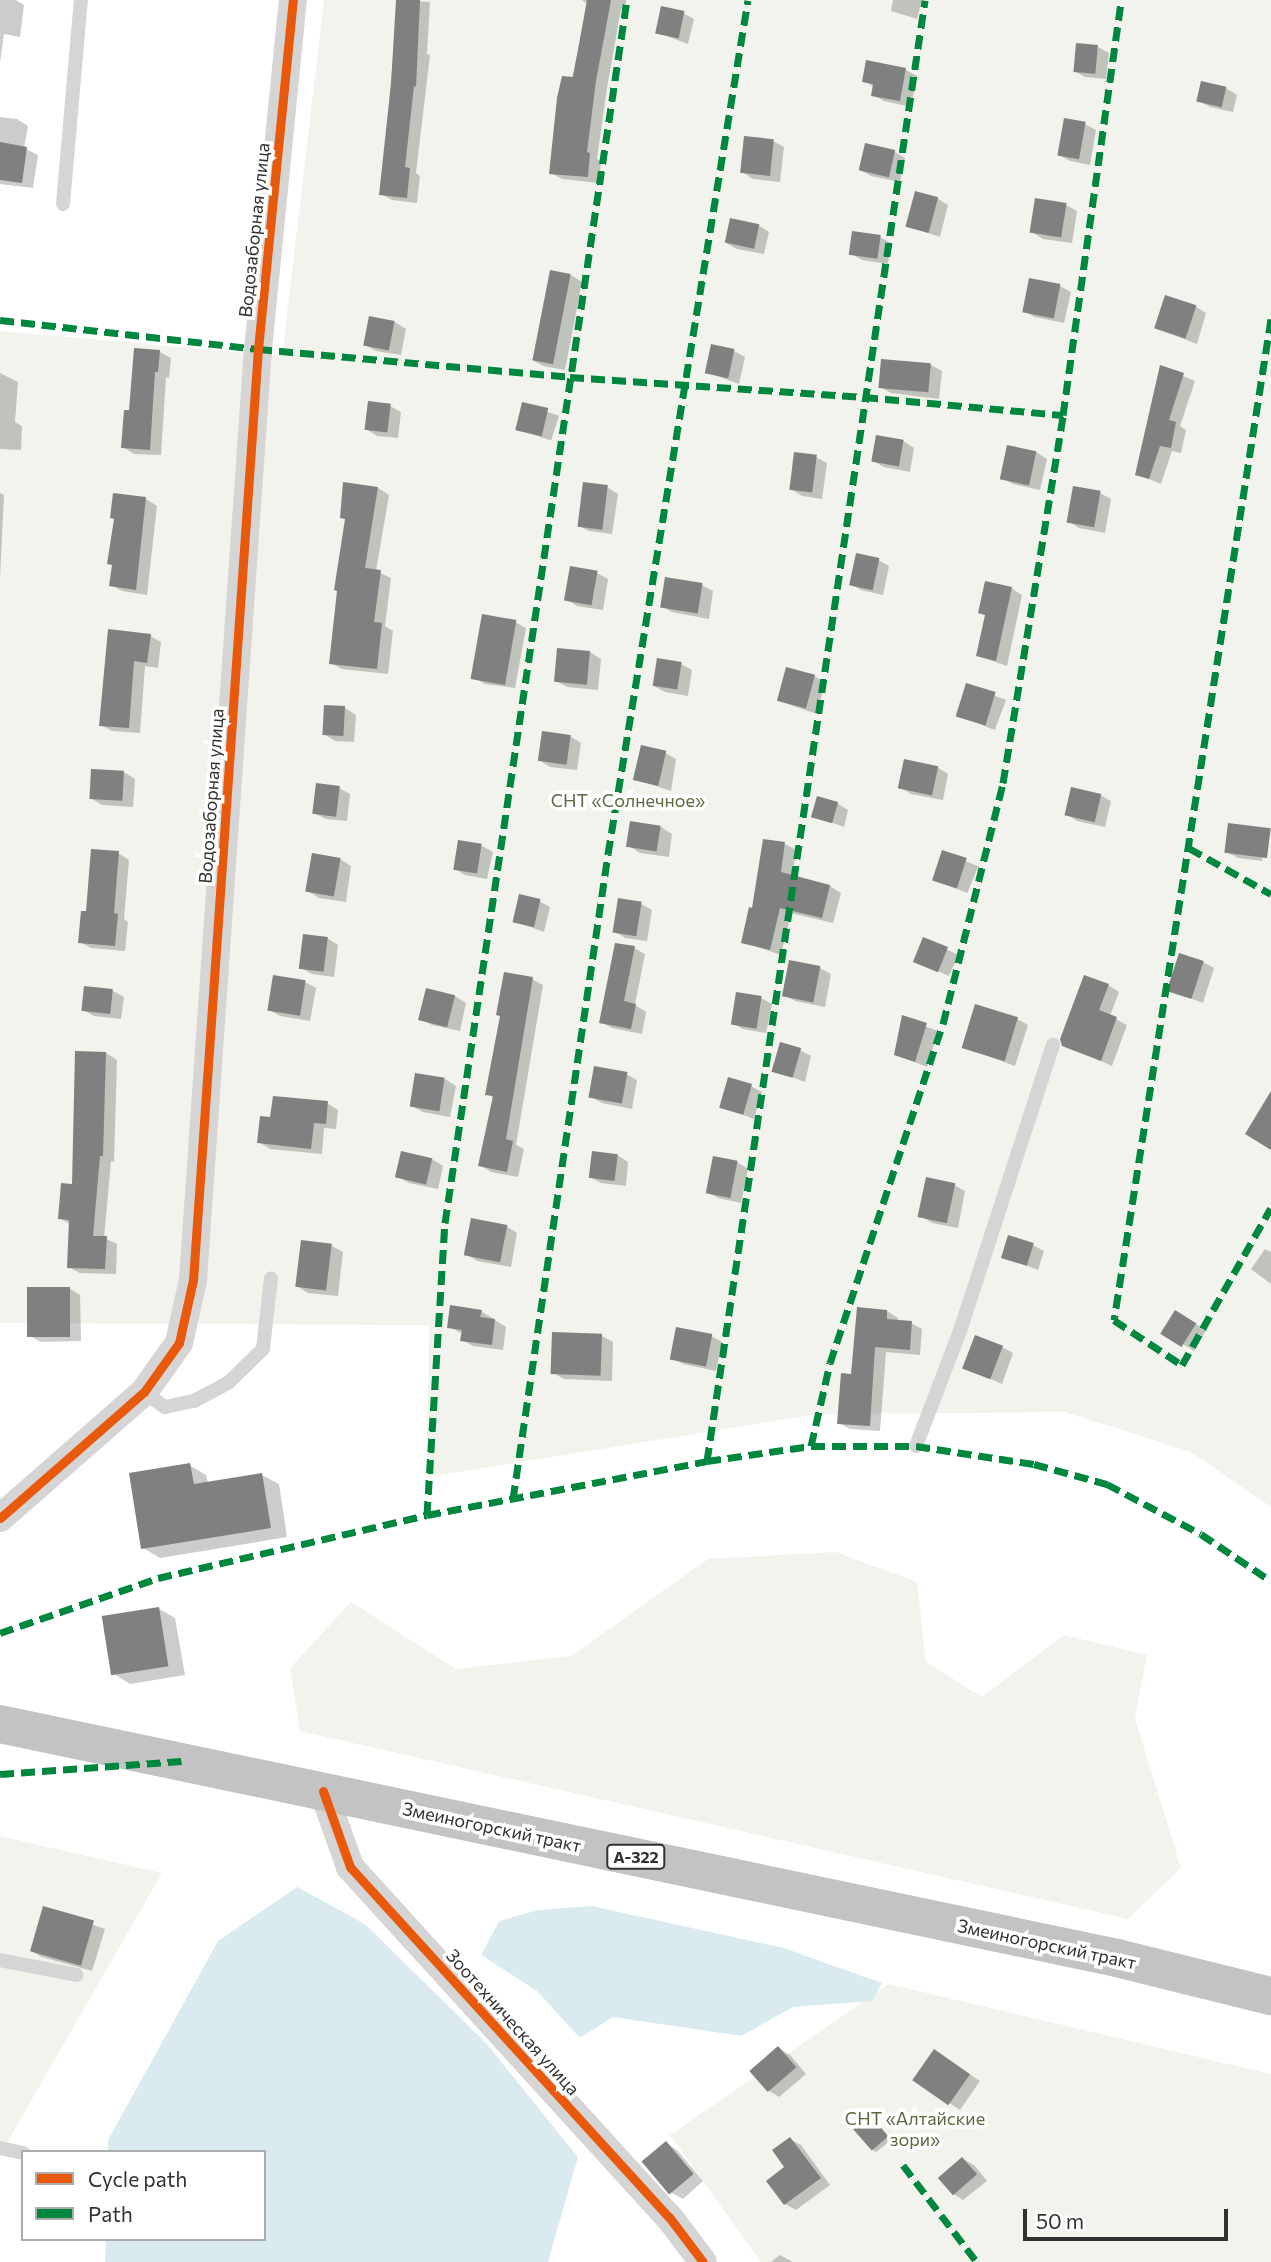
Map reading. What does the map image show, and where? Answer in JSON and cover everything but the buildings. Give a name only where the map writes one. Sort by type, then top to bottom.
[{"type":"highway","name":"Змеиногорский тракт","points":[[0,1724],[1117,1958],[1271,1996]]},
{"type":"street","name":"Водозаборная улица","points":[[0,1518],[144,1392],[179,1343],[193,1280],[258,349],[293,0]]},
{"type":"street","name":"Зоотехническая улица","points":[[323,1791],[350,1867],[669,2217],[703,2262]]},
{"type":"lane","points":[[64,204],[81,0]]},
{"type":"lane","points":[[916,1446],[960,1331],[1053,1045]]},
{"type":"lane","points":[[144,1392],[165,1407],[194,1401],[229,1381],[263,1349],[271,1278]]},
{"type":"lane","points":[[0,1961],[77,1975]]},
{"type":"lane","points":[[0,2148],[21,2152]]},
{"type":"green space","name":"СНТ «Солнечное»","points":[[324,0],[1271,0],[1271,1507],[1191,1452],[1065,1412],[818,1414],[427,1477],[429,1325],[0,1323],[0,331],[282,356]]},
{"type":"green space","points":[[836,1552],[917,1582],[926,1662],[982,1697],[1064,1635],[1147,1655],[1135,1718],[1181,1868],[1128,1919],[300,1731],[290,1668],[351,1602],[456,1669],[571,1656],[708,1559]]},
{"type":"green space","points":[[0,1836],[162,1873],[0,2155]]},
{"type":"green space","name":"СНТ «Алтайские зори»","points":[[889,1984],[1271,2074],[1271,2262],[761,2262],[670,2135]]},
{"type":"shaded area","points":[[297,1887],[365,1924],[486,2043],[578,2157],[548,2262],[105,2262],[106,2241],[266,2241],[266,2150],[108,2150],[108,2140],[218,1941]]},
{"type":"shaded area","points":[[592,1906],[784,1948],[882,1983],[872,2001],[793,2007],[741,2036],[613,2017],[580,2038],[537,1991],[481,1955],[499,1921],[538,1910]]},
{"type":"marked path","points":[[427,1515],[445,1223],[627,0]]},
{"type":"marked path","points":[[513,1499],[608,854],[748,0]]},
{"type":"marked path","points":[[707,1461],[925,0]]},
{"type":"marked path","points":[[811,1446],[830,1363],[943,1024],[1003,783],[1063,415],[1121,0]]},
{"type":"marked path","points":[[1271,319],[1114,1320],[1182,1365],[1271,1208]]},
{"type":"marked path","points":[[0,320],[258,349],[570,377],[864,397],[1063,415]]},
{"type":"marked path","points":[[1189,848],[1271,894]]},
{"type":"marked path","points":[[0,1633],[158,1578],[427,1515],[707,1461],[811,1446],[916,1446],[1034,1464],[1107,1484],[1201,1534],[1271,1581]]},
{"type":"marked path","points":[[0,1774],[182,1761]]},
{"type":"marked path","points":[[903,2165],[977,2262]]},
{"type":"cycle path","points":[[0,1518],[144,1392],[179,1343],[193,1280],[258,349],[293,0]]},
{"type":"cycle path","points":[[323,1791],[350,1867],[669,2217],[703,2262]]}]
